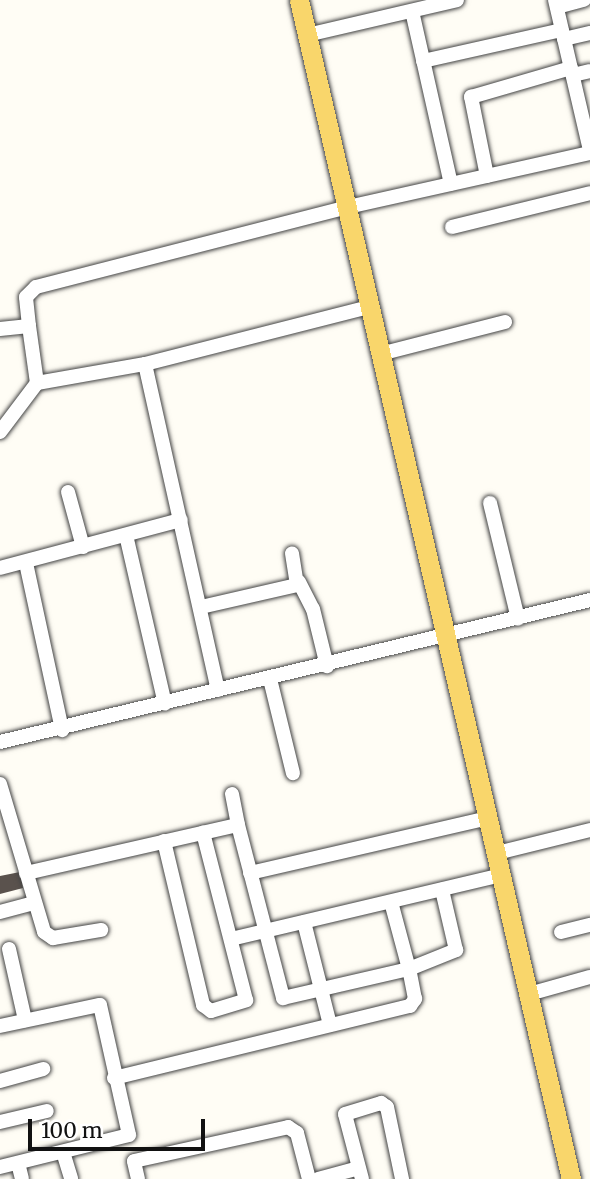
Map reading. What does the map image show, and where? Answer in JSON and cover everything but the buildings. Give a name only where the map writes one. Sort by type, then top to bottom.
[{"type":"main road","points":[[299,0],[384,353],[571,1179]]},
{"type":"street","points":[[307,35],[457,0]]},
{"type":"street","points":[[37,383],[26,297],[36,287],[348,207],[590,151],[586,112],[572,72],[556,3],[584,0]]},
{"type":"street","points":[[412,10],[451,184]]},
{"type":"street","points":[[423,61],[563,34],[590,33]]},
{"type":"street","points":[[487,176],[471,97],[572,72],[590,71]]},
{"type":"street","points":[[452,227],[590,193]]},
{"type":"street","points":[[0,432],[37,383],[145,364],[372,306]]},
{"type":"street","points":[[384,353],[505,322]]},
{"type":"street","points":[[0,329],[29,326]]},
{"type":"street","points":[[145,364],[218,690]]},
{"type":"street","points":[[68,492],[83,547]]},
{"type":"street","points":[[489,503],[518,619]]},
{"type":"street","points":[[0,568],[181,520]]},
{"type":"street","points":[[126,535],[165,704]]},
{"type":"street","points":[[292,553],[299,582],[313,609],[327,666]]},
{"type":"street","points":[[26,562],[62,730]]},
{"type":"street","points":[[201,607],[299,582]]},
{"type":"street","points":[[0,742],[62,730],[218,690],[447,638],[590,600]]},
{"type":"street","points":[[270,679],[293,773]]},
{"type":"street","points":[[0,784],[6,836],[26,873],[34,903],[48,936],[102,930]]},
{"type":"street","points":[[232,794],[262,933],[280,997],[409,969],[456,950],[442,890]]},
{"type":"street","points":[[250,873],[489,818]]},
{"type":"street","points":[[26,873],[238,825]]},
{"type":"street","points":[[497,853],[590,830]]},
{"type":"street","points":[[164,841],[207,1011],[246,1000],[203,832]]},
{"type":"street","points":[[231,939],[502,875]]},
{"type":"street","points":[[114,1078],[413,1005],[409,969],[391,902]]},
{"type":"street","points":[[0,912],[34,903]]},
{"type":"street","points":[[304,922],[330,1025]]},
{"type":"street","points":[[561,932],[590,925]]},
{"type":"street","points":[[9,949],[25,1020]]},
{"type":"street","points":[[529,994],[590,977]]},
{"type":"street","points":[[0,984],[16,980]]},
{"type":"street","points":[[0,1026],[100,1005],[138,1179]]},
{"type":"street","points":[[0,1081],[43,1069]]},
{"type":"street","points":[[134,1161],[288,1128],[297,1133],[309,1179],[360,1174],[345,1114],[386,1104],[402,1179]]},
{"type":"street","points":[[0,1122],[47,1111]]},
{"type":"street","points":[[0,1167],[129,1135]]},
{"type":"street","points":[[63,1152],[71,1179]]},
{"type":"street","points":[[18,1163],[22,1179]]}]
